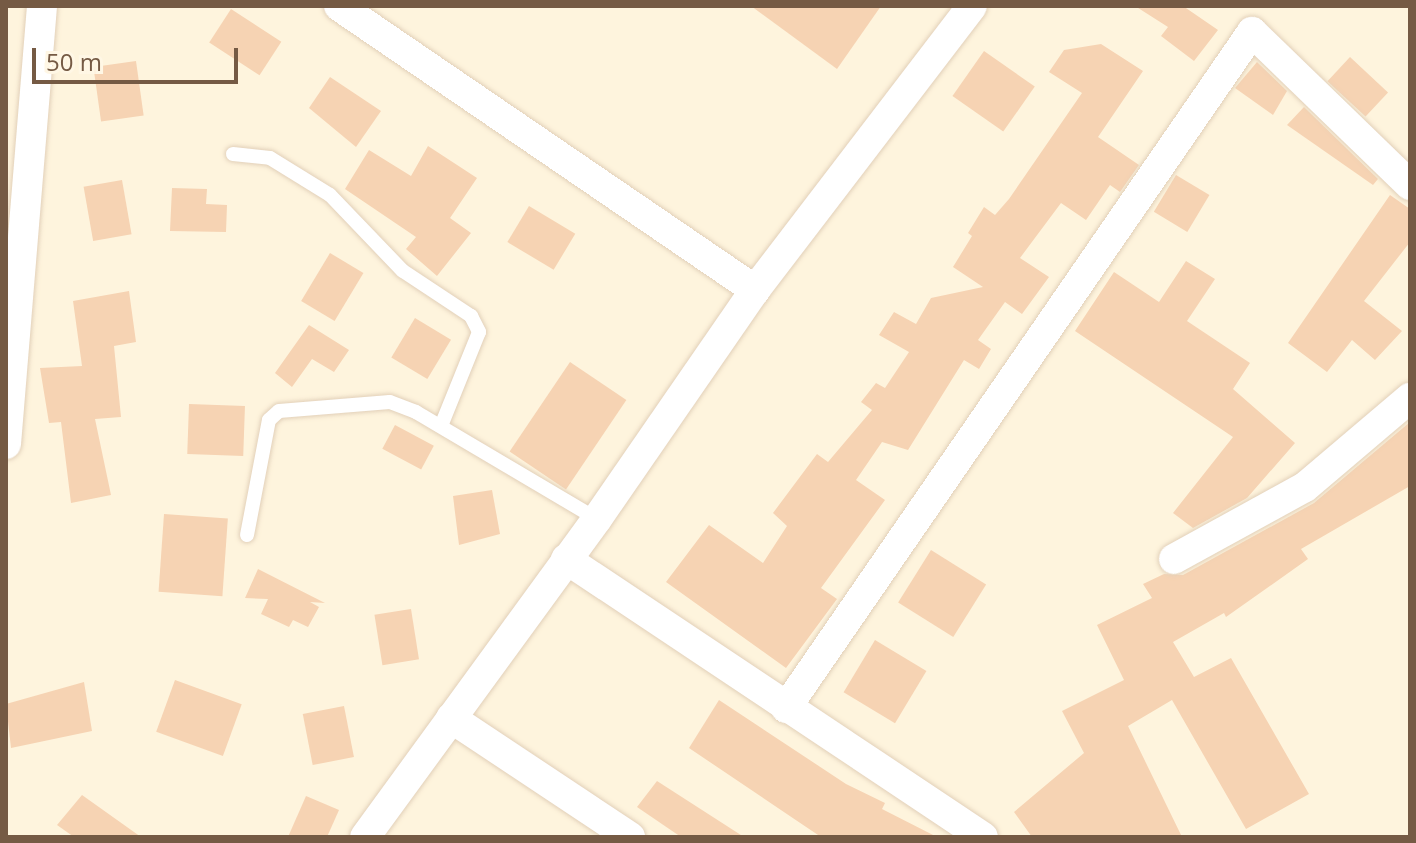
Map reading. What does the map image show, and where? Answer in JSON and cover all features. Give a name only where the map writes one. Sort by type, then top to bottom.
[{"type":"street","points":[[6,444],[42,6]]},
{"type":"street","points":[[339,6],[755,290]]},
{"type":"street","points":[[365,837],[597,519],[755,290],[972,6]]},
{"type":"street","points":[[786,708],[1252,32],[1410,185]]},
{"type":"street","points":[[1174,559],[1305,487],[1410,398]]},
{"type":"street","points":[[566,559],[983,837]]},
{"type":"street","points":[[451,718],[630,837]]},
{"type":"lane","points":[[233,154],[270,158],[330,195],[403,271],[471,316],[479,332],[441,426]]},
{"type":"lane","points":[[247,535],[269,420],[279,411],[390,402],[441,426],[597,519]]},
{"type":"building","points":[[751,6],[881,6],[837,69]]},
{"type":"building","points":[[1135,6],[1183,6],[1218,30],[1194,61],[1161,36],[1168,27]]},
{"type":"building","points":[[231,9],[281,42],[260,75],[209,43]]},
{"type":"building","points":[[1101,44],[1143,71],[1098,137],[1139,165],[1120,192],[1110,185],[1086,220],[1061,203],[1020,258],[1049,277],[1022,314],[1005,302],[978,340],[991,349],[979,369],[964,360],[908,450],[882,442],[856,480],[885,500],[821,588],[837,599],[786,668],[666,582],[709,525],[763,563],[787,526],[773,513],[817,454],[828,462],[872,410],[861,402],[876,383],[885,388],[909,352],[879,335],[894,312],[916,324],[931,298],[983,287],[953,267],[972,236],[968,233],[984,207],[995,215],[1009,199],[1082,93],[1049,72],[1064,50]]},
{"type":"building","points":[[984,51],[1035,87],[1003,132],[952,96]]},
{"type":"building","points":[[1350,57],[1388,92],[1366,117],[1327,81]]},
{"type":"building","points":[[136,61],[144,115],[101,121],[93,67]]},
{"type":"building","points":[[1257,62],[1287,91],[1273,115],[1235,88]]},
{"type":"building","points":[[330,77],[381,111],[356,147],[309,108]]},
{"type":"building","points":[[1304,107],[1378,179],[1373,185],[1287,125]]},
{"type":"building","points":[[428,146],[477,178],[450,218],[471,233],[437,276],[406,249],[416,237],[345,189],[369,150],[411,176]]},
{"type":"building","points":[[1176,175],[1209,195],[1187,232],[1154,212]]},
{"type":"building","points":[[122,180],[132,234],[93,241],[84,187]]},
{"type":"building","points":[[172,188],[207,189],[206,204],[227,205],[226,232],[170,231]]},
{"type":"building","points":[[1390,195],[1410,209],[1410,242],[1364,301],[1402,331],[1375,360],[1352,340],[1327,372],[1288,343]]},
{"type":"building","points":[[529,206],[575,234],[554,270],[507,242]]},
{"type":"building","points":[[330,253],[363,273],[335,321],[301,301]]},
{"type":"building","points":[[1186,261],[1215,279],[1187,321],[1250,363],[1233,389],[1295,443],[1247,498],[1193,528],[1173,513],[1233,437],[1075,331],[1114,272],[1159,302]]},
{"type":"building","points":[[129,291],[136,342],[114,346],[121,417],[95,419],[111,495],[71,503],[61,422],[49,423],[40,368],[82,366],[73,301]]},
{"type":"building","points":[[415,318],[451,340],[427,379],[391,357]]},
{"type":"building","points":[[309,325],[349,350],[334,372],[312,359],[292,387],[275,373]]},
{"type":"building","points":[[570,362],[626,400],[566,490],[510,452]]},
{"type":"building","points":[[189,404],[245,406],[243,456],[187,454]]},
{"type":"building","points":[[1410,422],[1410,486],[1301,549],[1308,559],[1226,617],[1224,613],[1173,642],[1194,677],[1231,658],[1309,794],[1246,829],[1172,700],[1128,726],[1182,837],[1032,837],[1014,812],[1084,753],[1062,711],[1124,680],[1097,625],[1152,598],[1143,584],[1164,574],[1183,575],[1314,503]]},
{"type":"building","points":[[395,425],[434,446],[421,469],[382,449]]},
{"type":"building","points":[[492,490],[500,534],[459,545],[453,496]]},
{"type":"building","points":[[164,514],[228,518],[222,596],[159,592]]},
{"type":"building","points":[[931,550],[986,584],[953,637],[898,603]]},
{"type":"building","points":[[258,569],[325,603],[310,602],[319,607],[308,627],[293,620],[289,627],[261,614],[268,599],[245,598]]},
{"type":"building","points":[[411,609],[419,659],[382,665],[374,615]]},
{"type":"building","points":[[875,640],[926,671],[895,723],[844,692]]},
{"type":"building","points":[[175,680],[242,704],[223,756],[156,732]]},
{"type":"building","points":[[84,682],[92,731],[11,748],[6,704]]},
{"type":"building","points":[[719,700],[846,784],[885,803],[882,809],[937,837],[821,837],[689,748]]},
{"type":"building","points":[[344,706],[354,757],[313,765],[303,714]]},
{"type":"building","points":[[657,781],[744,837],[681,837],[637,807]]},
{"type":"building","points":[[82,795],[141,837],[74,837],[57,825]]},
{"type":"building","points":[[306,796],[339,810],[327,837],[288,837]]}]
